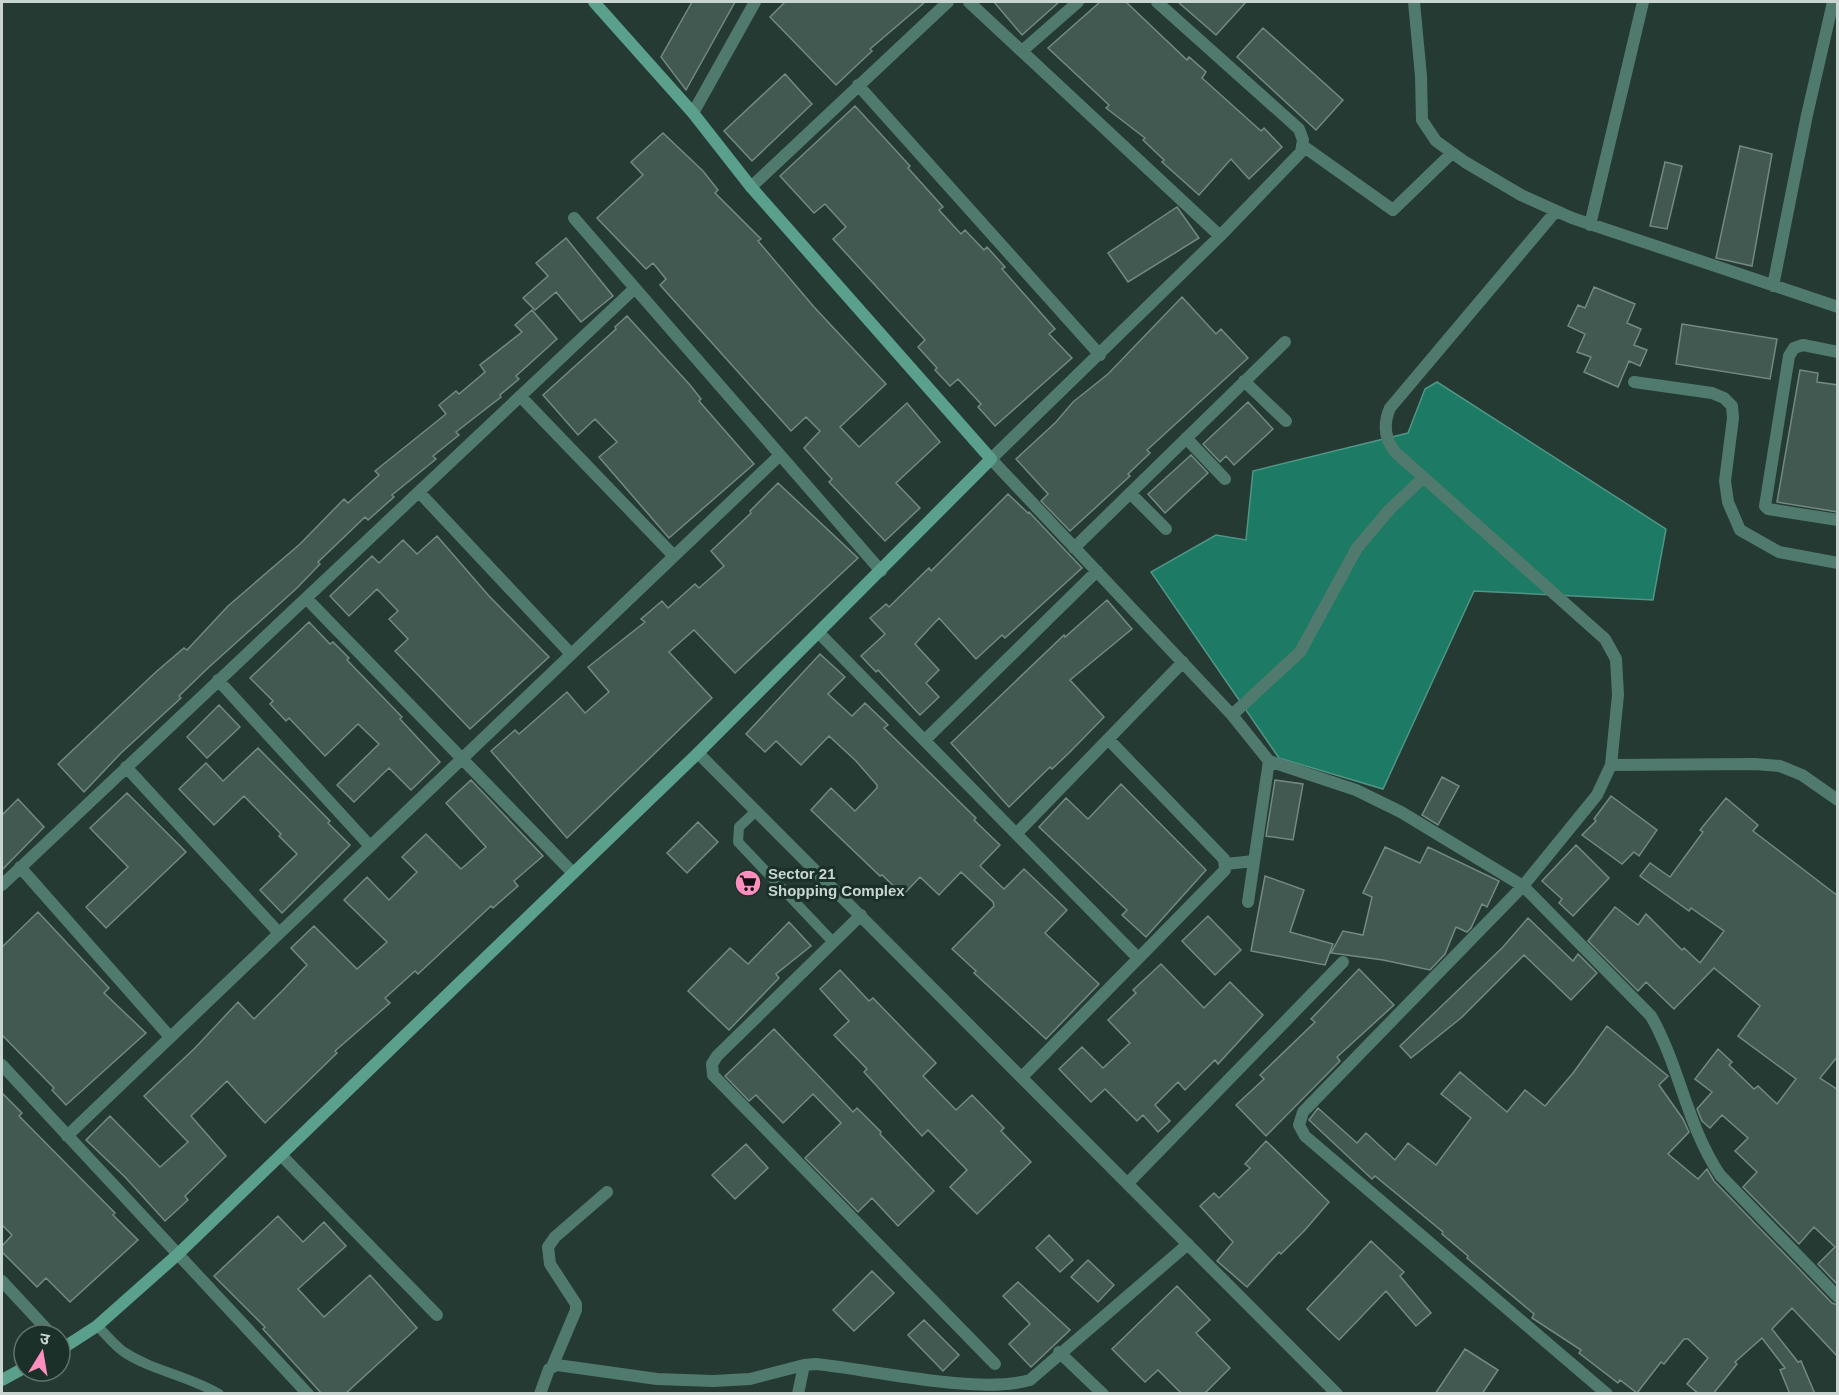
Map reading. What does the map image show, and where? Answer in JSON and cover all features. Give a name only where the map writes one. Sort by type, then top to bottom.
[{"type":"street","points":[[594,2],[693,113],[751,187],[991,459],[1183,662],[1232,716],[1269,762],[1356,790],[1401,812],[1523,886],[1651,1016],[1665,1040],[1693,1122],[1708,1156],[1720,1175],[1838,1297]]},
{"type":"street","points":[[693,113],[755,2]]},
{"type":"street","points":[[751,187],[948,2]]},
{"type":"street","points":[[969,2],[1220,236]]},
{"type":"street","points":[[1022,51],[1077,2]]},
{"type":"street","points":[[72,1341],[97,1326],[177,1255],[698,753],[991,459],[1220,236],[1301,152],[1303,135],[1299,129],[1157,2]]},
{"type":"street","points":[[1414,2],[1421,76],[1422,120],[1436,141],[1452,153],[1510,190],[1590,225],[1838,307]]},
{"type":"street","points":[[1590,225],[1643,2]]},
{"type":"street","points":[[1773,286],[1807,114],[1833,2]]},
{"type":"street","points":[[858,85],[1100,355]]},
{"type":"street","points":[[1303,146],[1393,210],[1452,153]]},
{"type":"street","points":[[1556,211],[1390,408],[1386,418],[1387,442],[1424,478],[1605,639],[1613,650],[1619,672],[1611,765],[1597,795],[1523,886],[1303,1112],[1299,1125],[1305,1136],[1607,1394]]},
{"type":"street","points":[[574,218],[881,571]]},
{"type":"street","points":[[2,885],[635,288]]},
{"type":"street","points":[[1074,548],[1285,342]]},
{"type":"street","points":[[1838,352],[1803,345],[1794,348],[1789,356],[1765,506],[1768,509],[1838,520]]},
{"type":"street","points":[[1244,381],[1286,421]]},
{"type":"street","points":[[1634,382],[1712,393],[1724,398],[1731,406],[1733,418],[1725,481],[1728,502],[1740,530],[1779,552],[1838,563]]},
{"type":"street","points":[[520,396],[674,556]]},
{"type":"street","points":[[1186,438],[1226,479]]},
{"type":"street","points":[[67,1136],[780,455]]},
{"type":"street","points":[[1232,716],[1300,652],[1357,548],[1390,509],[1424,478]]},
{"type":"street","points":[[419,492],[571,654]]},
{"type":"street","points":[[1130,493],[1166,529]]},
{"type":"street","points":[[925,740],[1097,571]]},
{"type":"street","points":[[306,597],[573,873]]},
{"type":"street","points":[[819,633],[1138,958]]},
{"type":"street","points":[[1016,834],[1183,662]]},
{"type":"street","points":[[218,680],[370,846]]},
{"type":"street","points":[[1108,739],[1226,864]]},
{"type":"street","points":[[698,753],[1337,1394]]},
{"type":"street","points":[[1248,902],[1269,762]]},
{"type":"street","points":[[1611,765],[1755,764],[1780,766],[1802,775],[1838,800]]},
{"type":"street","points":[[126,767],[279,933]]},
{"type":"street","points":[[1226,864],[1254,861]]},
{"type":"street","points":[[1022,1077],[1223,875],[1226,864]]},
{"type":"street","points":[[20,867],[170,1037]]},
{"type":"street","points":[[861,915],[717,1056],[712,1064],[713,1075],[995,1364]]},
{"type":"street","points":[[1128,1183],[1343,962]]},
{"type":"street","points":[[2,1065],[308,1394]]},
{"type":"street","points":[[281,1155],[437,1315]]},
{"type":"street","points":[[540,1394],[572,1323],[576,1305],[550,1264],[548,1247],[555,1237],[608,1192]]},
{"type":"street","points":[[552,1367],[566,1365],[657,1379],[713,1381],[750,1379],[804,1365],[837,1366],[934,1388],[1006,1387],[1030,1380],[1059,1352],[1188,1244]]},
{"type":"street","points":[[2,1281],[41,1323]]},
{"type":"street","points":[[1059,1352],[1102,1394]]},
{"type":"street","points":[[798,1394],[804,1365]]},
{"type":"lane","points":[[756,811],[739,827],[738,842],[833,942]]},
{"type":"lane","points":[[97,1326],[134,1358],[200,1383],[219,1394]]},
{"type":"shaded area","points":[[1437,382],[1666,529],[1653,600],[1474,591],[1383,789],[1279,758],[1151,572],[1216,535],[1246,540],[1253,471],[1408,433],[1425,389]]},
{"type":"building","points":[[692,2],[735,2],[686,90],[661,57]]},
{"type":"building","points":[[785,2],[925,2],[870,49],[872,51],[836,85],[770,17]]},
{"type":"building","points":[[994,2],[1059,2],[1022,35]]},
{"type":"building","points":[[1100,2],[1126,2],[1187,60],[1189,57],[1206,72],[1202,78],[1261,131],[1264,128],[1282,147],[1249,179],[1231,159],[1199,195],[1162,162],[1164,160],[1143,140],[1145,138],[1106,108],[1109,105],[1048,48]]},
{"type":"building","points":[[1178,2],[1246,2],[1216,35]]},
{"type":"building","points":[[1263,28],[1343,100],[1316,130],[1237,57]]},
{"type":"building","points":[[785,74],[812,104],[752,161],[724,131]]},
{"type":"building","points":[[855,106],[910,166],[908,168],[943,207],[939,210],[961,234],[965,230],[984,250],[987,247],[1005,267],[1002,269],[1055,329],[1049,334],[1072,358],[995,426],[978,407],[981,404],[958,379],[950,386],[935,370],[937,368],[918,347],[925,340],[833,239],[846,227],[825,204],[814,213],[780,176]]},
{"type":"building","points":[[663,133],[703,171],[718,190],[715,193],[761,239],[758,241],[814,307],[886,384],[840,427],[859,447],[907,403],[940,442],[896,483],[920,508],[885,541],[829,482],[832,479],[804,448],[820,431],[806,417],[791,431],[660,285],[666,279],[653,263],[646,269],[597,218],[643,175],[631,162]]},
{"type":"building","points":[[1740,146],[1772,154],[1752,266],[1716,258]]},
{"type":"building","points":[[1665,162],[1682,166],[1667,229],[1650,226]]},
{"type":"building","points":[[1177,207],[1199,238],[1128,282],[1108,253]]},
{"type":"building","points":[[566,238],[613,296],[581,322],[556,292],[535,310],[523,298],[548,276],[536,263]]},
{"type":"building","points":[[1594,287],[1635,304],[1627,323],[1641,329],[1634,345],[1647,350],[1640,366],[1629,361],[1618,387],[1584,372],[1591,357],[1577,352],[1585,334],[1568,326],[1578,305],[1585,308]]},
{"type":"building","points":[[1182,297],[1216,334],[1221,329],[1248,358],[1147,450],[1150,453],[1128,474],[1130,476],[1070,531],[1041,501],[1048,494],[1016,459],[1056,422],[1073,402],[1108,374]]},
{"type":"building","points":[[532,310],[557,339],[516,376],[519,379],[500,395],[501,397],[456,432],[459,435],[433,456],[436,459],[392,495],[394,497],[368,520],[365,517],[318,562],[320,564],[297,588],[208,668],[179,696],[181,698],[121,753],[84,792],[58,764],[157,671],[184,648],[187,650],[228,606],[300,544],[344,499],[348,503],[379,475],[375,471],[446,414],[439,405],[456,391],[459,394],[485,372],[480,365],[522,332],[515,325]]},
{"type":"building","points":[[627,316],[690,385],[701,399],[699,401],[754,464],[669,538],[599,457],[617,442],[595,419],[578,435],[543,395],[616,329],[615,327]]},
{"type":"building","points":[[1682,324],[1777,339],[1770,379],[1676,364]]},
{"type":"building","points":[[1800,370],[1818,373],[1817,382],[1838,385],[1838,512],[1777,502]]},
{"type":"building","points":[[1248,402],[1273,429],[1234,465],[1226,456],[1220,462],[1203,444]]},
{"type":"building","points":[[1191,455],[1208,473],[1165,513],[1148,494]]},
{"type":"building","points":[[778,483],[858,558],[735,673],[694,630],[669,652],[712,698],[567,838],[491,751],[515,730],[519,734],[567,692],[585,713],[609,692],[588,667],[645,622],[641,619],[662,601],[668,608],[695,584],[699,588],[724,566],[711,551],[751,513],[750,511]]},
{"type":"building","points":[[1008,494],[1029,512],[1082,568],[1005,638],[1002,635],[976,659],[939,618],[915,644],[939,670],[926,683],[939,697],[920,715],[878,670],[876,672],[861,656],[885,634],[870,618],[886,604],[889,607],[929,568],[931,571]]},
{"type":"building","points":[[437,536],[489,596],[549,657],[470,729],[395,651],[408,639],[389,619],[398,611],[377,589],[349,616],[330,596],[372,556],[379,563],[403,540],[417,554]]},
{"type":"building","points":[[1107,600],[1132,629],[1070,680],[1104,717],[1069,753],[1052,769],[1050,767],[1009,807],[951,743],[1064,635],[1065,637]]},
{"type":"building","points":[[309,622],[330,644],[333,642],[349,658],[347,660],[402,717],[400,719],[440,762],[411,790],[389,768],[354,802],[337,785],[379,744],[358,724],[325,756],[289,718],[286,721],[270,704],[273,701],[250,678]]},
{"type":"building","points":[[820,654],[845,677],[828,694],[852,716],[865,703],[888,725],[884,728],[976,818],[974,820],[1000,845],[980,866],[1004,889],[1024,869],[1067,910],[1045,933],[1099,984],[1046,1039],[974,973],[976,971],[952,949],[994,906],[993,902],[961,872],[939,895],[920,877],[903,895],[811,810],[831,788],[855,811],[877,788],[877,785],[856,761],[829,736],[801,765],[776,741],[765,752],[746,734]]},
{"type":"building","points":[[219,705],[240,727],[207,758],[187,737]]},
{"type":"building","points":[[258,748],[330,821],[328,823],[350,845],[282,913],[260,890],[297,854],[279,836],[281,834],[244,796],[214,825],[179,789],[206,763],[223,781]]},
{"type":"building","points":[[1442,777],[1459,786],[1438,825],[1422,815]]},
{"type":"building","points":[[471,780],[543,856],[514,881],[518,886],[493,908],[491,906],[418,974],[415,971],[385,998],[390,1003],[335,1051],[337,1053],[265,1123],[227,1081],[191,1116],[226,1156],[185,1196],[188,1200],[165,1221],[125,1177],[86,1140],[110,1116],[160,1167],[188,1142],[144,1096],[195,1048],[238,1002],[254,1019],[307,965],[291,948],[314,926],[357,969],[387,942],[344,900],[367,877],[389,900],[417,872],[402,857],[426,834],[461,869],[486,847],[446,803]]},
{"type":"building","points":[[1275,780],[1303,784],[1293,840],[1266,836]]},
{"type":"building","points":[[1121,784],[1206,870],[1146,937],[1122,915],[1127,910],[1039,827],[1066,798],[1088,819]]},
{"type":"building","points":[[127,793],[186,852],[106,928],[86,907],[128,867],[90,828]]},
{"type":"building","points":[[1611,796],[1657,830],[1639,856],[1634,852],[1622,864],[1582,835],[1596,821],[1594,819]]},
{"type":"building","points":[[1726,798],[1758,825],[1753,831],[1838,896],[1838,1056],[1820,1078],[1838,1090],[1838,1285],[1818,1264],[1835,1247],[1814,1227],[1799,1244],[1743,1187],[1757,1172],[1735,1151],[1748,1138],[1722,1115],[1710,1128],[1702,1121],[1697,1109],[1712,1092],[1695,1079],[1718,1049],[1732,1062],[1729,1065],[1754,1089],[1758,1086],[1777,1104],[1796,1079],[1738,1036],[1760,1006],[1714,968],[1674,1009],[1646,982],[1638,991],[1588,941],[1615,907],[1638,925],[1646,914],[1682,950],[1684,948],[1700,963],[1724,931],[1691,908],[1689,911],[1640,876],[1650,863],[1670,877],[1703,832],[1700,830]]},
{"type":"building","points":[[18,799],[44,827],[2,870],[2,815]]},
{"type":"building","points":[[698,822],[718,842],[687,873],[667,853]]},
{"type":"building","points":[[1576,845],[1609,878],[1573,916],[1559,903],[1562,899],[1542,881]]},
{"type":"building","points":[[1385,847],[1420,863],[1428,847],[1499,881],[1487,907],[1482,904],[1471,928],[1467,932],[1456,927],[1445,954],[1430,970],[1383,960],[1331,953],[1343,931],[1363,935],[1372,897],[1363,893]]},
{"type":"building","points":[[1265,876],[1304,890],[1290,932],[1333,944],[1325,965],[1251,951]]},
{"type":"building","points":[[38,912],[109,988],[104,993],[146,1033],[66,1105],[52,1090],[54,1088],[2,1035],[2,947]]},
{"type":"building","points":[[1208,916],[1241,950],[1215,975],[1182,941]]},
{"type":"building","points":[[1528,918],[1573,961],[1578,954],[1597,973],[1571,1000],[1524,955],[1461,1018],[1411,1058],[1400,1046],[1503,947]]},
{"type":"building","points":[[789,922],[811,946],[776,974],[779,978],[729,1030],[688,991],[730,948],[748,964]]},
{"type":"building","points":[[1161,964],[1204,1008],[1230,982],[1263,1015],[1218,1064],[1215,1060],[1185,1090],[1178,1082],[1155,1105],[1170,1121],[1158,1132],[1143,1115],[1137,1121],[1105,1089],[1091,1102],[1059,1069],[1082,1047],[1103,1068],[1130,1043],[1108,1020],[1136,993],[1133,990]]},
{"type":"building","points":[[1359,969],[1394,1005],[1337,1057],[1340,1061],[1266,1136],[1236,1105],[1264,1079],[1260,1075],[1315,1022],[1311,1019]]},
{"type":"building","points":[[840,970],[869,1001],[873,998],[936,1063],[923,1076],[956,1110],[972,1095],[1004,1128],[1001,1131],[1031,1162],[977,1214],[950,1187],[967,1170],[928,1130],[922,1136],[864,1072],[867,1069],[834,1035],[849,1021],[820,989]]},
{"type":"building","points":[[1607,1026],[1668,1076],[1659,1085],[1683,1119],[1689,1132],[1668,1154],[1698,1179],[1707,1169],[1714,1181],[1832,1303],[1838,1305],[1838,1357],[1792,1308],[1772,1329],[1798,1362],[1801,1361],[1815,1394],[1790,1394],[1780,1370],[1785,1368],[1762,1338],[1735,1362],[1737,1364],[1713,1394],[1699,1394],[1687,1384],[1708,1358],[1688,1339],[1684,1339],[1664,1364],[1661,1362],[1637,1393],[1620,1380],[1618,1383],[1579,1353],[1581,1350],[1532,1318],[1534,1314],[1467,1258],[1468,1256],[1442,1234],[1443,1232],[1375,1176],[1372,1179],[1309,1120],[1318,1108],[1357,1143],[1366,1133],[1395,1160],[1408,1143],[1436,1165],[1471,1118],[1441,1094],[1460,1072],[1507,1112],[1525,1090],[1545,1106],[1573,1073]]},
{"type":"building","points":[[774,1029],[853,1112],[857,1108],[881,1132],[880,1134],[934,1191],[898,1226],[872,1198],[858,1212],[805,1158],[841,1123],[813,1094],[783,1123],[756,1095],[749,1101],[725,1076]]},
{"type":"building","points":[[2,1093],[22,1113],[19,1116],[115,1213],[113,1215],[138,1240],[70,1302],[46,1278],[37,1287],[2,1252],[2,1246],[12,1235],[2,1225]]},
{"type":"building","points":[[1266,1141],[1329,1202],[1305,1230],[1281,1254],[1279,1252],[1247,1287],[1217,1261],[1233,1242],[1200,1206],[1214,1193],[1219,1198],[1250,1168],[1245,1164]]},
{"type":"building","points":[[746,1144],[768,1168],[735,1199],[712,1175]]},
{"type":"building","points":[[278,1216],[303,1242],[324,1222],[346,1246],[298,1289],[324,1317],[370,1275],[417,1328],[345,1394],[322,1394],[263,1329],[265,1327],[214,1276]]},
{"type":"building","points":[[1049,1235],[1073,1260],[1060,1272],[1036,1248]]},
{"type":"building","points":[[1371,1241],[1404,1272],[1400,1276],[1431,1313],[1416,1326],[1386,1291],[1339,1340],[1307,1309]]},
{"type":"building","points":[[1088,1260],[1114,1285],[1098,1302],[1071,1277]]},
{"type":"building","points":[[872,1271],[894,1293],[854,1331],[833,1310]]},
{"type":"building","points":[[1018,1282],[1070,1330],[1031,1367],[1009,1344],[1030,1324],[1003,1296]]},
{"type":"building","points":[[1177,1286],[1210,1320],[1196,1333],[1230,1368],[1204,1394],[1182,1394],[1158,1370],[1145,1382],[1112,1349]]},
{"type":"building","points":[[924,1320],[959,1355],[943,1371],[908,1335]]},
{"type":"building","points":[[1465,1349],[1498,1370],[1482,1394],[1435,1394]]},
{"type":"place","name":"Sector 21 Shopping Complex","points":[[748,883]]}]
